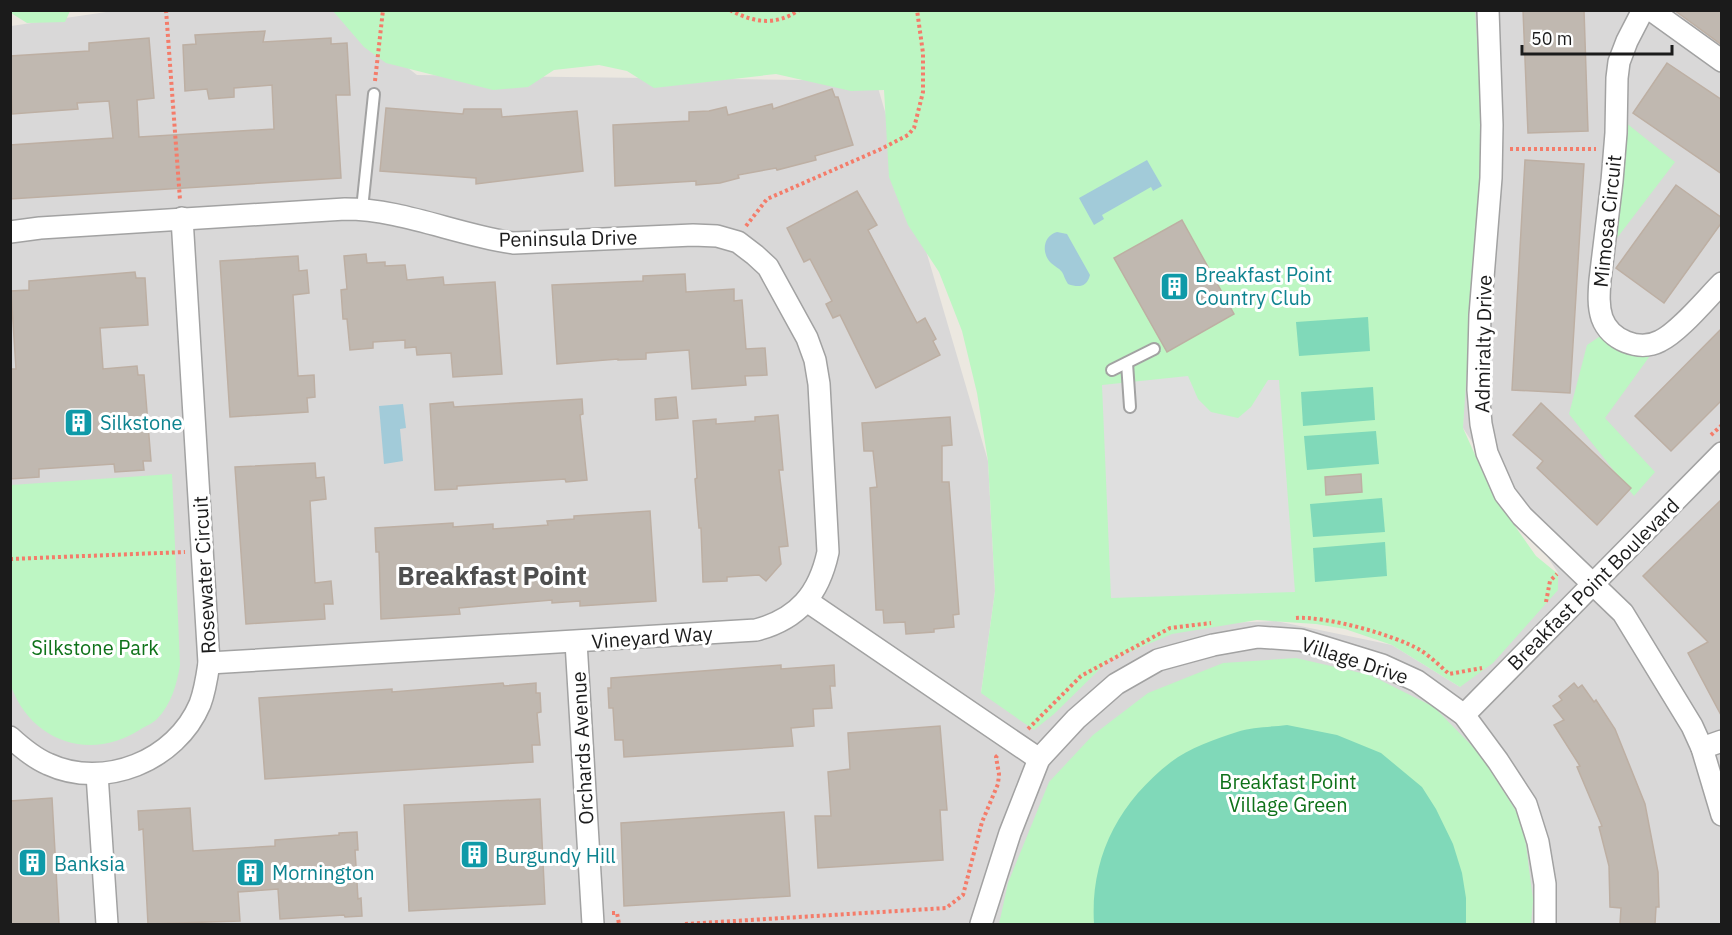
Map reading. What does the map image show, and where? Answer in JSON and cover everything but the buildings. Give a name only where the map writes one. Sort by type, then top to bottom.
[{"type":"street","name":"Admiralty Drive","points":[[1488,10],[1492,149],[1478,354],[1481,424],[1487,453],[1505,494],[1538,533],[1623,613],[1674,695],[1712,744],[1722,815]]},
{"type":"street","name":"Mimosa Circuit","points":[[1643,10],[1619,62],[1614,149],[1599,303],[1602,319],[1611,333],[1624,342],[1639,345],[1660,342],[1679,327],[1722,283]]},
{"type":"street","points":[[1651,10],[1722,61]]},
{"type":"street","name":"Peninsula Drive","points":[[10,232],[182,218],[362,209],[486,239],[514,243],[693,235],[717,236],[738,242],[768,267],[807,338],[815,360],[819,384],[828,552],[823,573],[807,601]]},
{"type":"street","name":"Rosewater Circuit","points":[[10,737],[32,756],[48,765],[66,771],[112,773],[138,765],[175,740],[199,705],[206,684],[209,663],[204,552],[182,218]]},
{"type":"street","name":"Breakfast Point Boulevard","points":[[1464,715],[1593,584],[1713,447]]},
{"type":"street","points":[[807,601],[1039,759]]},
{"type":"street","name":"Vineyard Way","points":[[209,663],[756,630],[783,620],[807,601]]},
{"type":"street","name":"Village Drive","points":[[981,924],[1010,833],[1039,759],[1076,719],[1116,684],[1158,660],[1213,645],[1258,638],[1301,640],[1382,665],[1418,681],[1464,715],[1526,804],[1538,842],[1545,884],[1545,924]]},
{"type":"street","name":"Orchards Avenue","points":[[576,642],[593,924]]},
{"type":"street","points":[[97,774],[107,924]]},
{"type":"lane","points":[[362,209],[374,94]]},
{"type":"lane","points":[[1112,370],[1154,350]]},
{"type":"lane","points":[[1127,363],[1130,407]]},
{"type":"path","points":[[166,10],[182,218]]},
{"type":"path","points":[[374,94],[383,10]]},
{"type":"path","points":[[730,10],[745,18],[767,22],[794,14],[799,10]]},
{"type":"path","points":[[738,242],[750,218],[766,199],[881,149],[908,135],[914,128],[923,92],[923,53],[917,10]]},
{"type":"path","points":[[1492,149],[1614,149]]},
{"type":"path","points":[[1713,447],[1722,425]]},
{"type":"path","points":[[10,559],[204,552]]},
{"type":"path","points":[[1538,610],[1547,602],[1550,581],[1570,562]]},
{"type":"path","points":[[1295,618],[1305,617],[1389,636],[1419,650],[1449,674],[1481,668],[1489,660]]},
{"type":"path","points":[[686,924],[946,908],[963,895],[982,822],[998,784],[996,757],[1023,734],[1081,676],[1170,628],[1216,622]]},
{"type":"shaded area","points":[[113,11],[335,11],[417,75],[876,81],[988,461],[995,591],[981,693],[1072,683],[1166,625],[1276,621],[1392,645],[1460,687],[1558,573],[1463,428],[1472,11],[1721,11],[1721,924],[11,924],[11,26]]},
{"type":"shaded area","points":[[1188,376],[1198,399],[1211,412],[1238,418],[1251,407],[1268,380],[1279,380],[1295,592],[1111,598],[1102,385]]},
{"type":"green space","points":[[11,10],[70,11],[65,22],[27,23],[11,13]]},
{"type":"green space","points":[[333,11],[1475,11],[1483,128],[1463,428],[1493,495],[1536,556],[1558,574],[1558,590],[1493,663],[1460,687],[1392,645],[1345,629],[1316,624],[1257,620],[1172,634],[1108,661],[1054,714],[1034,730],[981,693],[995,591],[988,461],[977,393],[962,331],[939,272],[908,225],[889,177],[884,90],[851,91],[776,74],[654,88],[627,71],[599,65],[554,70],[528,87],[493,90],[386,63],[364,47]]},
{"type":"green space","points":[[1625,122],[1675,162],[1617,238]]},
{"type":"green space","points":[[1368,317],[1370,351],[1299,356],[1296,322]]},
{"type":"green space","points":[[1602,335],[1652,353],[1605,418],[1655,472],[1634,496],[1569,414],[1587,345]]},
{"type":"green space","points":[[1373,387],[1375,420],[1303,426],[1301,392]]},
{"type":"green space","points":[[1376,431],[1379,464],[1307,470],[1304,436]]},
{"type":"green space","name":"Silkstone Park","points":[[172,474],[180,665],[173,694],[155,720],[122,739],[102,744],[83,745],[65,741],[48,733],[33,721],[20,705],[11,686],[11,485]]},
{"type":"green space","points":[[1382,498],[1385,532],[1313,537],[1310,504]]},
{"type":"green space","points":[[1385,542],[1387,576],[1315,582],[1313,548]]},
{"type":"green space","name":"Breakfast Point Village Green","points":[[1296,658],[1370,675],[1434,707],[1480,754],[1523,822],[1533,900],[1531,924],[999,924],[1008,883],[1049,782],[1093,735],[1148,693],[1223,663]]},
{"type":"green space","points":[[1287,725],[1337,735],[1381,753],[1422,787],[1453,844],[1462,873],[1466,898],[1466,924],[1094,924],[1097,877],[1111,834],[1122,814],[1152,778],[1178,757],[1211,741],[1243,730]]},
{"type":"water","points":[[1147,160],[1162,186],[1153,191],[1151,187],[1102,215],[1104,219],[1094,225],[1079,198]]},
{"type":"water","points":[[1057,232],[1067,234],[1090,275],[1082,286],[1068,284],[1062,272],[1048,259],[1045,250],[1046,241]]},
{"type":"water","points":[[403,404],[406,428],[400,429],[403,461],[384,464],[379,406]]},
{"type":"place","name":"Breakfast Point Country Club","points":[[1174,286]]},
{"type":"place","name":"Silkstone","points":[[79,422]]},
{"type":"place","name":"Burgundy Hill","points":[[474,855]]},
{"type":"place","name":"Banksia","points":[[33,863]]},
{"type":"place","name":"Mornington","points":[[251,872]]},
{"type":"district","name":"Breakfast Point","points":[[492,575]]}]
